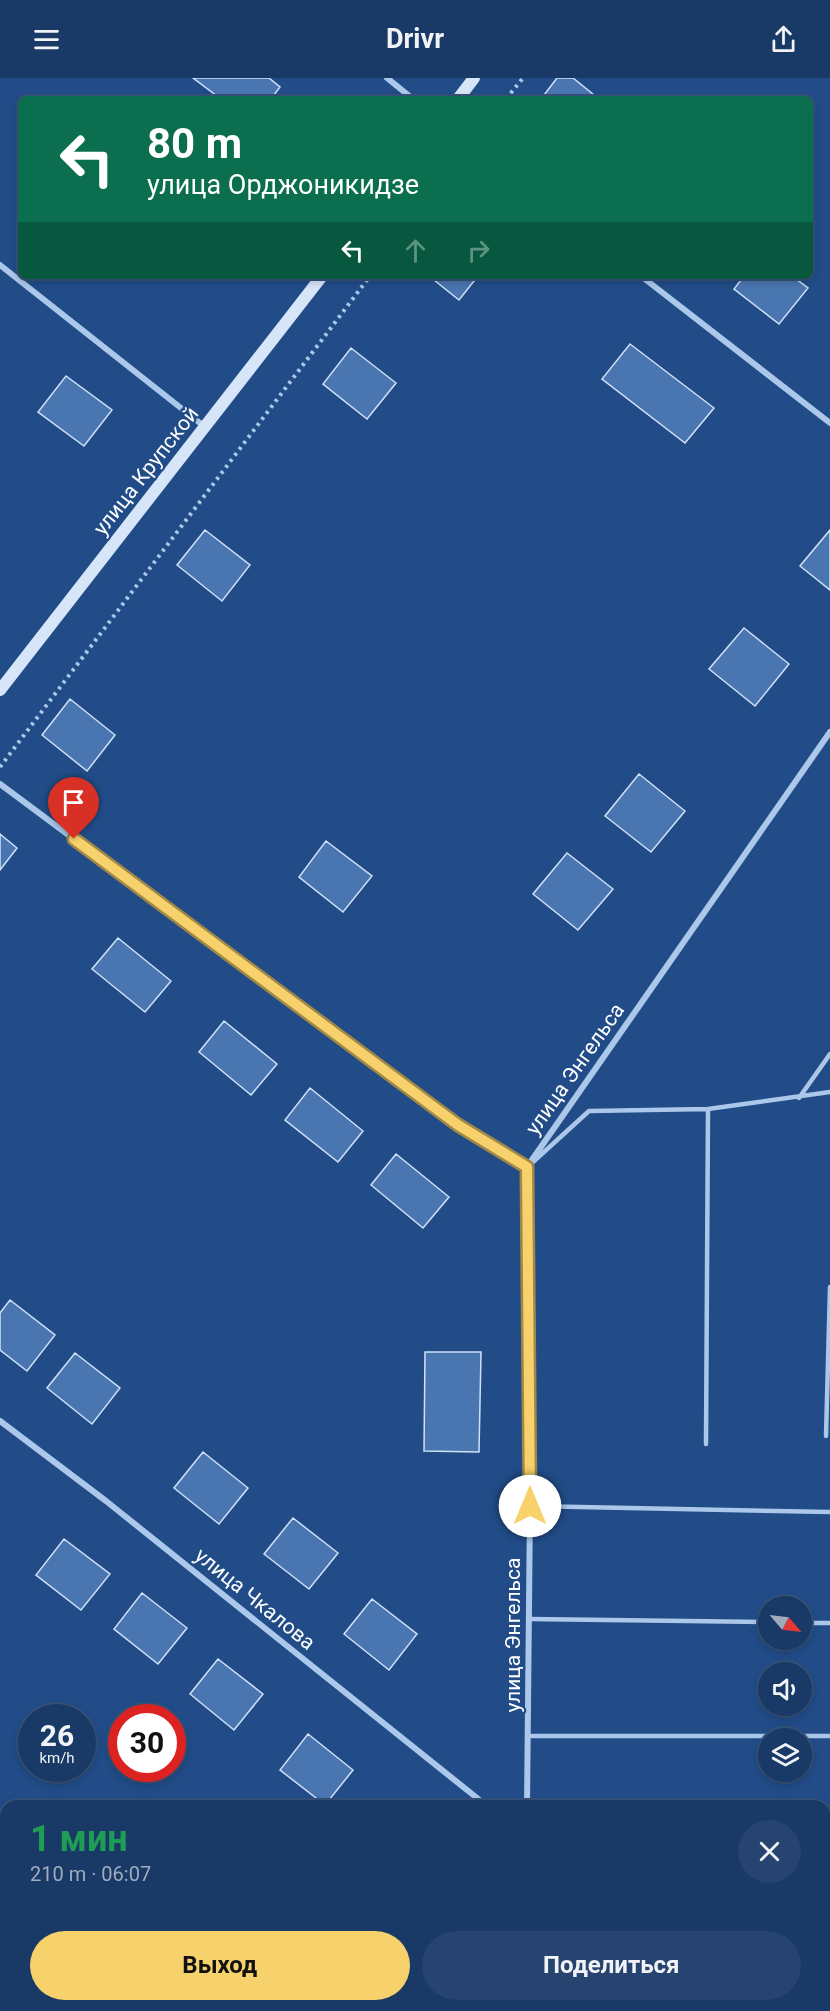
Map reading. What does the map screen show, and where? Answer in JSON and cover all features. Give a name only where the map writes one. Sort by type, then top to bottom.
[{"type":"main road","points":[[460,96],[474,78]]},
{"type":"main road","name":"улица Крупской","points":[[0,690],[320,279]]},
{"type":"street","points":[[387,78],[410,96]]},
{"type":"street","points":[[0,265],[205,427]]},
{"type":"street","points":[[645,279],[830,423]]},
{"type":"street","name":"улица Энгельса","points":[[527,1800],[530,1506],[527,1167],[830,732]]},
{"type":"street","points":[[0,784],[458,1125],[527,1167]]},
{"type":"street","name":"улица Чкалова","points":[[0,1421],[106,1501],[480,1800]]},
{"type":"lane","points":[[799,1098],[830,1054]]},
{"type":"lane","points":[[527,1167],[589,1111],[708,1109],[830,1092]]},
{"type":"lane","points":[[706,1444],[708,1109]]},
{"type":"lane","points":[[826,1436],[830,1287]]},
{"type":"lane","points":[[530,1506],[830,1512]]},
{"type":"lane","points":[[530,1619],[758,1622]]},
{"type":"lane","points":[[812,1623],[830,1623]]},
{"type":"lane","points":[[528,1736],[830,1736]]},
{"type":"path","points":[[508,96],[523,78]]},
{"type":"path","points":[[0,767],[368,279]]},
{"type":"building","points":[[193,78],[269,78],[280,87],[273,96],[217,96]]},
{"type":"building","points":[[557,78],[573,78],[595,96],[543,96]]},
{"type":"building","points":[[433,279],[476,279],[459,300]]},
{"type":"building","points":[[742,279],[796,279],[808,288],[779,324],[734,289]]},
{"type":"building","points":[[630,344],[714,408],[685,443],[602,379]]},
{"type":"building","points":[[351,348],[396,383],[367,419],[323,384]]},
{"type":"building","points":[[66,376],[112,410],[84,446],[38,412]]},
{"type":"building","points":[[205,530],[250,565],[222,601],[177,565]]},
{"type":"building","points":[[830,530],[830,590],[800,566]]},
{"type":"building","points":[[744,628],[789,664],[755,706],[709,669]]},
{"type":"building","points":[[70,699],[115,735],[87,771],[42,735]]},
{"type":"building","points":[[639,774],[685,811],[651,852],[605,816]]},
{"type":"building","points":[[0,834],[17,848],[0,870]]},
{"type":"building","points":[[326,841],[372,876],[343,912],[299,877]]},
{"type":"building","points":[[567,853],[613,889],[578,930],[533,894]]},
{"type":"building","points":[[118,938],[171,981],[145,1012],[92,969]]},
{"type":"building","points":[[224,1021],[277,1064],[251,1095],[199,1052]]},
{"type":"building","points":[[310,1088],[363,1131],[338,1162],[285,1120]]},
{"type":"building","points":[[396,1154],[449,1197],[423,1228],[371,1185]]},
{"type":"building","points":[[10,1300],[55,1335],[27,1371],[0,1350],[0,1313]]},
{"type":"building","points":[[425,1352],[481,1352],[479,1452],[424,1451]]},
{"type":"building","points":[[75,1353],[120,1388],[92,1424],[47,1388]]},
{"type":"building","points":[[203,1452],[248,1488],[219,1524],[174,1488]]},
{"type":"building","points":[[293,1518],[338,1553],[309,1589],[264,1554]]},
{"type":"building","points":[[64,1539],[110,1574],[81,1610],[36,1575]]},
{"type":"building","points":[[142,1593],[187,1628],[158,1664],[114,1629]]},
{"type":"building","points":[[372,1599],[417,1634],[389,1670],[344,1634]]},
{"type":"building","points":[[218,1659],[263,1694],[234,1730],[190,1694]]},
{"type":"building","points":[[308,1734],[353,1770],[329,1800],[319,1800],[280,1770]]},
{"type":"route","points":[[74,839],[458,1125],[527,1167],[530,1506]]}]
